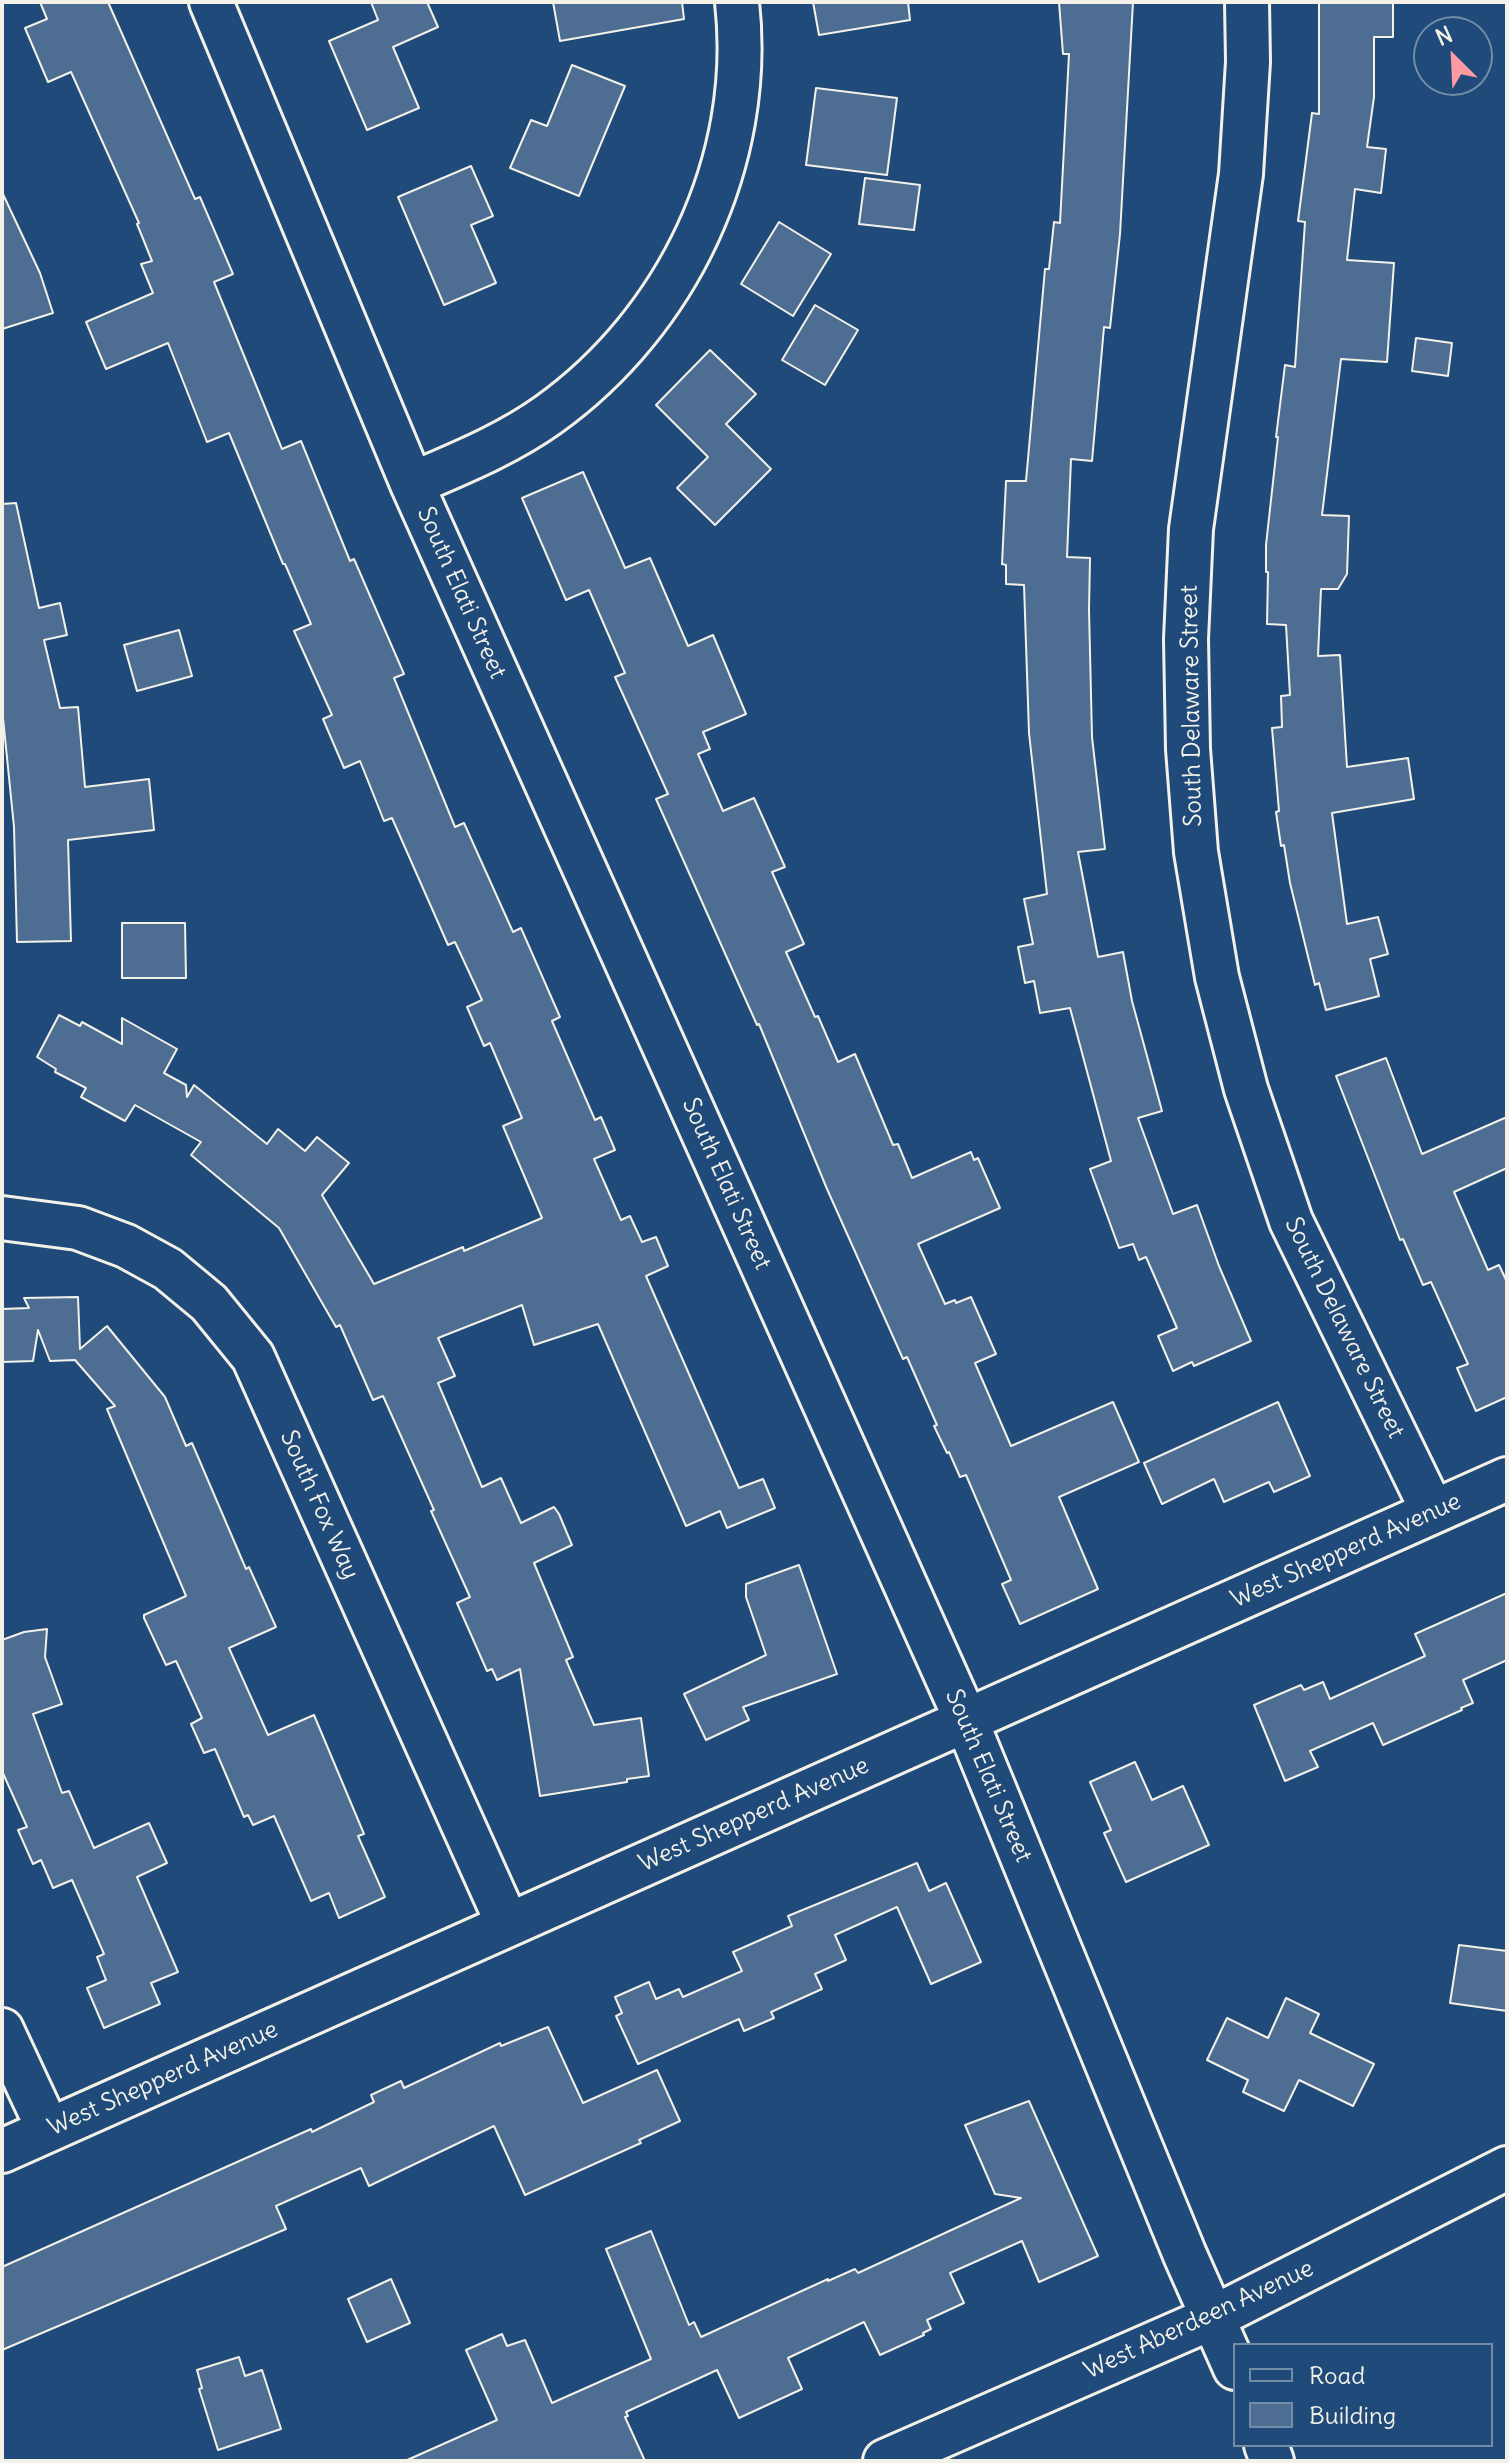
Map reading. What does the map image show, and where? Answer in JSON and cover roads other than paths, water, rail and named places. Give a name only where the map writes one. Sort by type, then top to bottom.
[{"type":"street","name":"South Elati Street","points":[[211,2],[412,484],[966,1720],[1179,2240],[1233,2363]]},
{"type":"street","points":[[412,484],[491,450],[548,415],[598,373],[634,335],[677,274],[709,210],[728,149],[738,86],[737,2]]},
{"type":"street","name":"South Delaware Street","points":[[1247,2],[1248,62],[1241,174],[1191,529],[1188,749],[1196,852],[1217,977],[1246,1089],[1291,1221],[1433,1512]]},
{"type":"street","name":"South Fox Way","points":[[2,1218],[78,1228],[126,1246],[168,1269],[209,1303],[253,1357],[508,1925]]},
{"type":"street","name":"West Shepperd Avenue","points":[[2,2151],[1507,1479]]},
{"type":"street","points":[[2,2030],[48,2129]]},
{"type":"street","name":"West Aberdeen Avenue","points":[[885,2461],[1214,2317],[1507,2168]]}]
